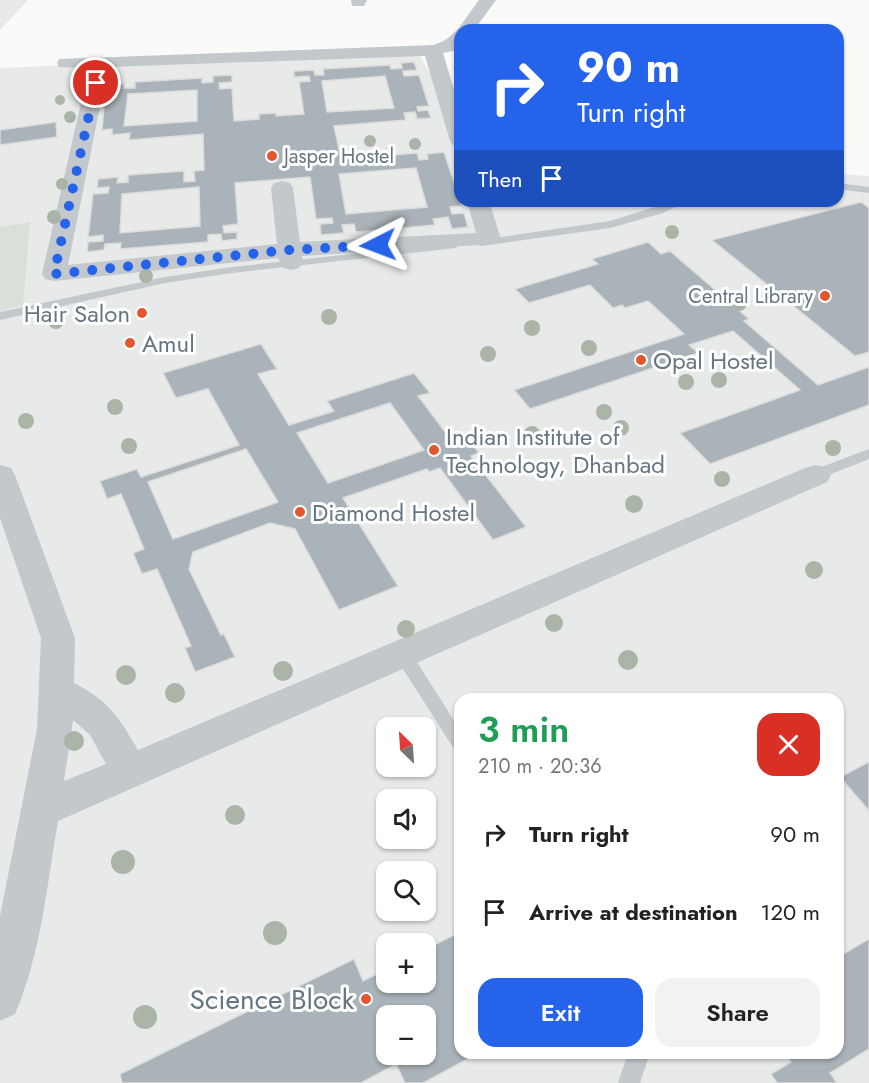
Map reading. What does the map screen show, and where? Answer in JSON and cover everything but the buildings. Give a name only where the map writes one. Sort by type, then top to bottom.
[{"type":"street","points":[[470,24],[488,0]]},
{"type":"street","points":[[66,63],[434,50],[451,46],[454,43]]},
{"type":"street","points":[[434,50],[454,120]]},
{"type":"street","points":[[100,62],[54,274],[489,239],[480,207]]},
{"type":"street","points":[[282,188],[290,256]]},
{"type":"street","points":[[0,475],[58,638],[55,729],[16,942],[0,999]]},
{"type":"street","points":[[40,810],[816,475]]},
{"type":"street","points":[[56,690],[79,704],[103,724],[130,771]]},
{"type":"lane","points":[[844,187],[869,190]]},
{"type":"lane","points":[[0,316],[165,280],[290,256],[551,235],[627,220],[665,207]]},
{"type":"lane","points":[[816,475],[869,454]]},
{"type":"lane","points":[[402,653],[454,735]]},
{"type":"lane","points":[[629,1083],[637,1059]]},
{"type":"shaded area","points":[[0,0],[28,0],[0,30]]},
{"type":"shaded area","name":"Indian Institute of Technology, Dhanbad","points":[[417,51],[454,114],[454,207],[844,207],[844,174],[869,176],[869,1083],[0,1083],[0,68]]},
{"type":"shaded area","points":[[30,222],[23,305],[0,311],[0,227]]},
{"type":"place","name":"Jasper Hostel","points":[[272,156]]},
{"type":"place","name":"Central Library","points":[[825,296]]},
{"type":"place","name":"Hair Salon","points":[[142,313]]},
{"type":"place","name":"Amul","points":[[130,343]]},
{"type":"place","name":"Opal Hostel","points":[[641,360]]},
{"type":"place","name":"Indian Institute of Technology, Dhanbad","points":[[434,450]]},
{"type":"place","name":"Diamond Hostel","points":[[300,512]]},
{"type":"place","name":"Science Block","points":[[366,999]]},
{"type":"route","points":[[96,83],[54,274],[289,250],[378,245]]}]
